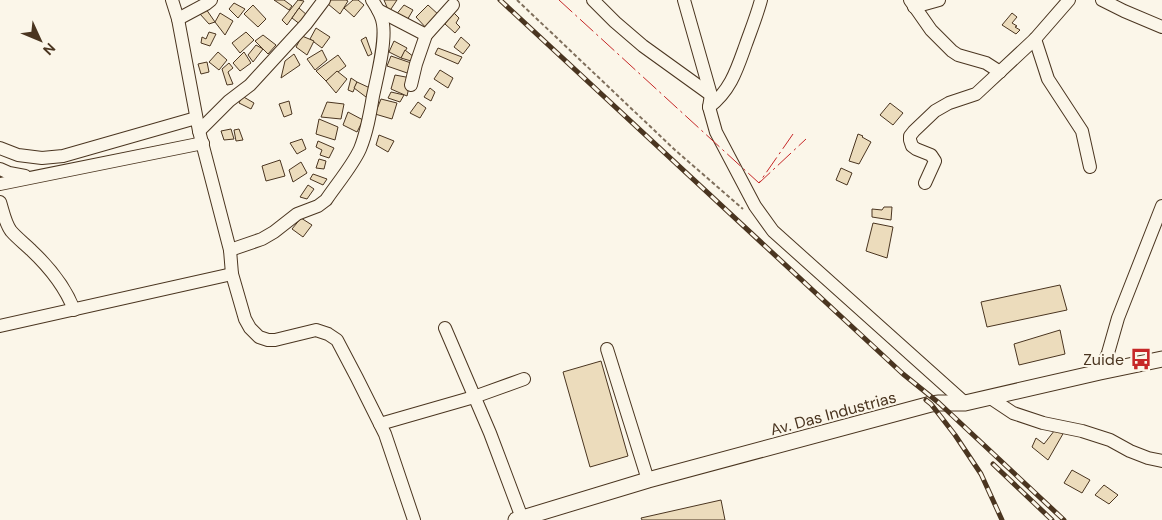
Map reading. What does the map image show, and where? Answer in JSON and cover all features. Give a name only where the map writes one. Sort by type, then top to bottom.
[{"type":"main road","name":"Av. Das Industrias","points":[[519,519],[648,480],[931,404],[965,404],[1162,359]]},
{"type":"street","points":[[172,0],[178,18],[196,118],[230,250],[232,274],[245,319],[250,328],[259,337],[268,340],[316,330],[328,334],[336,340],[385,434],[414,520]]},
{"type":"street","points":[[178,18],[211,0]]},
{"type":"street","points":[[0,184],[117,160],[201,137],[229,101],[250,85],[306,24],[324,0]]},
{"type":"street","points":[[593,0],[615,22],[710,101],[718,100],[725,92],[738,68],[761,0]]},
{"type":"street","points":[[684,0],[716,132],[755,206],[773,231],[965,404]]},
{"type":"street","points":[[939,0],[912,4],[931,30],[952,51],[958,55],[986,63],[1000,72]]},
{"type":"street","points":[[925,183],[935,161],[931,155],[912,146],[910,136],[935,111],[949,103],[976,94],[1035,39],[1069,0]]},
{"type":"street","points":[[1102,0],[1124,12],[1162,27]]},
{"type":"street","points":[[230,250],[262,239],[297,214],[318,206],[326,200],[359,151],[367,128],[382,48],[384,27],[375,5]]},
{"type":"street","points":[[375,5],[426,35]]},
{"type":"street","points":[[411,85],[426,35],[453,5]]},
{"type":"street","points":[[1035,39],[1048,79],[1082,131],[1090,167]]},
{"type":"street","points":[[0,148],[18,155],[42,158],[63,156],[196,118]]},
{"type":"street","points":[[112,142],[117,160]]},
{"type":"street","points":[[0,169],[30,178]]},
{"type":"street","points":[[0,202],[12,232],[56,276],[70,299],[74,310]]},
{"type":"street","points":[[1100,372],[1108,353],[1118,318],[1162,206]]},
{"type":"street","points":[[0,326],[232,274]]},
{"type":"street","points":[[445,328],[490,433],[519,519]]},
{"type":"street","points":[[607,349],[648,480]]},
{"type":"street","points":[[380,424],[474,397],[524,379]]},
{"type":"street","points":[[989,397],[1013,413],[1043,423],[1082,431],[1110,440],[1130,451],[1162,461]]},
{"type":"path","points":[[517,0],[675,150],[747,212]]},
{"type":"building","points":[[274,0],[284,0],[292,6],[289,10]]},
{"type":"building","points":[[298,0],[304,1],[287,25],[282,20]]},
{"type":"building","points":[[331,0],[348,1],[340,14],[328,4]]},
{"type":"building","points":[[353,0],[358,0],[364,5],[354,17],[344,8]]},
{"type":"building","points":[[384,0],[397,0],[389,12]]},
{"type":"building","points":[[234,3],[245,9],[238,18],[229,9]]},
{"type":"building","points":[[253,5],[266,19],[258,27],[244,14]]},
{"type":"building","points":[[404,5],[413,10],[406,22],[395,16]]},
{"type":"building","points":[[428,5],[440,16],[428,30],[416,17]]},
{"type":"building","points":[[299,8],[308,16],[301,25],[292,18]]},
{"type":"building","points":[[206,9],[215,22],[209,24],[200,14]]},
{"type":"building","points":[[453,12],[459,18],[456,23],[460,27],[455,33],[445,24]]},
{"type":"building","points":[[220,13],[233,21],[225,35],[215,22]]},
{"type":"building","points":[[1012,13],[1017,17],[1012,23],[1020,30],[1016,34],[1002,25]]},
{"type":"building","points":[[316,28],[330,37],[322,48],[310,39]]},
{"type":"building","points":[[209,32],[216,34],[210,46],[201,43],[202,37],[206,39]]},
{"type":"building","points":[[246,32],[254,40],[240,53],[232,43]]},
{"type":"building","points":[[263,35],[276,45],[268,54],[255,41]]},
{"type":"building","points":[[302,36],[314,41],[307,55],[296,47]]},
{"type":"building","points":[[366,37],[372,54],[368,56],[361,40]]},
{"type":"building","points":[[461,37],[470,45],[463,54],[454,47]]},
{"type":"building","points":[[394,41],[407,48],[401,58],[389,52]]},
{"type":"building","points":[[256,45],[263,49],[253,62],[248,55]]},
{"type":"building","points":[[438,48],[462,57],[458,64],[435,54]]},
{"type":"building","points":[[322,50],[327,60],[315,70],[307,59]]},
{"type":"building","points":[[405,50],[414,57],[411,61],[401,58]]},
{"type":"building","points":[[218,52],[227,60],[219,70],[209,62]]},
{"type":"building","points":[[244,52],[251,63],[240,71],[233,63]]},
{"type":"building","points":[[294,54],[300,65],[281,78],[285,61]]},
{"type":"building","points":[[338,55],[346,66],[326,81],[316,71]]},
{"type":"building","points":[[391,56],[414,64],[413,75],[387,66]]},
{"type":"building","points":[[207,62],[209,72],[201,74],[198,64]]},
{"type":"building","points":[[229,63],[233,68],[228,72],[233,84],[227,85],[222,69]]},
{"type":"building","points":[[440,70],[453,78],[448,88],[434,79]]},
{"type":"building","points":[[337,71],[347,79],[336,93],[326,81]]},
{"type":"building","points":[[395,75],[411,78],[407,96],[391,89]]},
{"type":"building","points":[[351,78],[357,82],[353,92],[348,90]]},
{"type":"building","points":[[357,82],[370,88],[366,97],[354,88]]},
{"type":"building","points":[[430,88],[435,92],[431,101],[424,97]]},
{"type":"building","points":[[391,92],[404,95],[400,102],[388,98]]},
{"type":"building","points":[[242,96],[254,103],[251,109],[239,103]]},
{"type":"building","points":[[381,99],[397,103],[392,119],[375,114]]},
{"type":"building","points":[[289,101],[292,114],[284,117],[279,104]]},
{"type":"building","points":[[327,102],[344,104],[341,119],[321,117]]},
{"type":"building","points":[[418,102],[426,108],[420,118],[410,113]]},
{"type":"building","points":[[890,103],[903,113],[893,125],[880,115]]},
{"type":"building","points":[[348,112],[363,120],[357,132],[343,125]]},
{"type":"building","points":[[319,119],[338,127],[335,140],[316,134]]},
{"type":"building","points":[[231,129],[234,139],[224,140],[221,131]]},
{"type":"building","points":[[239,129],[243,140],[236,141],[234,130]]},
{"type":"building","points":[[858,134],[871,142],[859,164],[849,161]]},
{"type":"building","points":[[379,135],[394,141],[388,152],[376,145]]},
{"type":"building","points":[[302,139],[306,149],[297,154],[290,143]]},
{"type":"building","points":[[318,141],[334,148],[329,158],[320,155],[322,150],[316,147]]},
{"type":"building","points":[[319,159],[326,161],[324,169],[316,168]]},
{"type":"building","points":[[280,160],[285,176],[266,181],[262,166]]},
{"type":"building","points":[[301,162],[307,173],[293,182],[289,170]]},
{"type":"building","points":[[841,168],[852,173],[847,185],[836,180]]},
{"type":"building","points":[[313,174],[327,179],[323,185],[310,179]]},
{"type":"building","points":[[308,185],[314,189],[307,199],[300,197]]},
{"type":"building","points":[[884,207],[892,207],[891,220],[872,217],[872,209],[882,210]]},
{"type":"building","points":[[301,218],[312,225],[303,237],[292,229]]},
{"type":"building","points":[[873,223],[893,227],[887,258],[866,251]]},
{"type":"building","points":[[1060,285],[1067,310],[987,327],[981,302]]},
{"type":"building","points":[[1060,330],[1065,354],[1019,365],[1014,344]]},
{"type":"building","points":[[601,361],[628,456],[590,467],[563,372]]},
{"type":"building","points":[[1058,426],[1064,432],[1048,460],[1032,447],[1036,438],[1044,444]]},
{"type":"building","points":[[1072,470],[1090,480],[1082,493],[1064,483]]},
{"type":"building","points":[[1104,485],[1118,495],[1109,504],[1095,495]]},
{"type":"building","points":[[721,500],[725,520],[642,520],[641,518]]},
{"type":"railway","points":[[500,0],[903,374],[939,403],[1064,520]]},
{"type":"railway","points":[[926,400],[955,435],[981,474],[1002,520]]},
{"type":"railway","points":[[993,464],[1052,520]]},
{"type":"power","points":[[559,0],[759,183]]},
{"type":"power","points":[[793,134],[759,183],[806,139]]},
{"type":"place","name":"Zuide","points":[[1141,359]]}]
